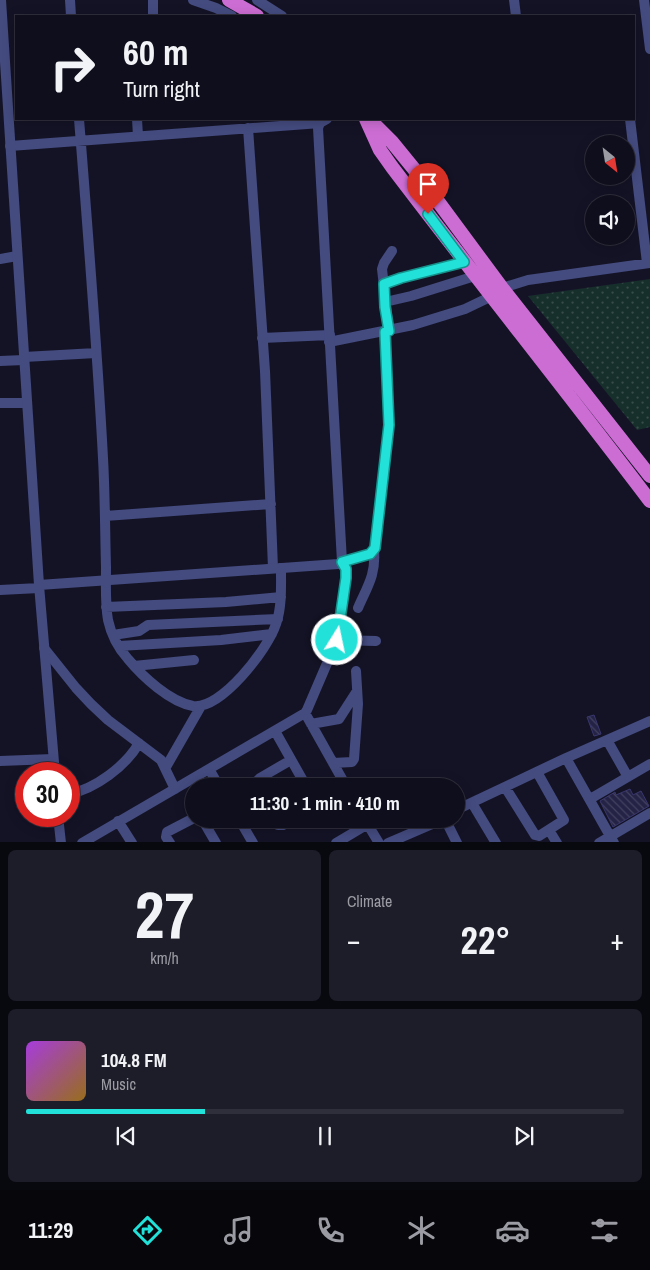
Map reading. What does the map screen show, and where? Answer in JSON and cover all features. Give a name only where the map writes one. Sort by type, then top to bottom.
[{"type":"highway","points":[[230,0],[255,15]]},
{"type":"highway","points":[[367,120],[380,150],[490,297],[520,331],[650,501]]},
{"type":"highway","points":[[368,120],[392,142],[414,169],[502,288],[650,476]]},
{"type":"street","points":[[0,0],[39,587],[54,762]]},
{"type":"street","points":[[70,0],[71,15]]},
{"type":"street","points":[[153,0],[153,15]]},
{"type":"street","points":[[193,0],[230,15]]},
{"type":"street","points":[[257,0],[280,15]]},
{"type":"street","points":[[514,0],[516,15]]},
{"type":"street","points":[[644,0],[650,49]]},
{"type":"street","points":[[79,120],[103,460],[106,606],[113,635],[134,666],[162,691],[180,702],[193,706],[201,706],[219,696],[250,668],[260,656],[278,618],[281,597],[271,504],[268,419],[248,128]]},
{"type":"street","points":[[137,120],[138,136]]},
{"type":"street","points":[[262,338],[330,338],[387,331],[465,309],[490,297],[502,288],[528,280],[649,263],[630,120]]},
{"type":"street","points":[[10,146],[324,121]]},
{"type":"street","points":[[82,842],[305,713],[337,640],[346,569],[342,562],[318,128],[324,121]]},
{"type":"street","points":[[358,608],[370,585],[374,568],[374,551],[389,425],[387,331],[382,266],[392,251]]},
{"type":"street","points":[[0,259],[17,256]]},
{"type":"street","points":[[384,284],[464,262]]},
{"type":"street","points":[[385,302],[475,276]]},
{"type":"street","points":[[0,362],[24,358],[96,353]]},
{"type":"street","points":[[0,403],[27,403]]},
{"type":"street","points":[[105,516],[271,504]]},
{"type":"street","points":[[0,590],[338,564],[374,551]]},
{"type":"street","points":[[106,606],[226,602],[281,597]]},
{"type":"street","points":[[113,635],[139,631],[148,625],[278,618]]},
{"type":"street","points":[[119,646],[221,640],[272,634]]},
{"type":"street","points":[[337,640],[376,641]]},
{"type":"street","points":[[44,648],[91,704],[108,720],[158,757],[166,767],[175,789]]},
{"type":"street","points":[[134,666],[194,660]]},
{"type":"street","points":[[334,763],[352,762],[354,758],[358,704],[356,671]]},
{"type":"street","points":[[311,724],[339,718],[357,690]]},
{"type":"street","points":[[166,767],[201,706]]},
{"type":"street","points":[[305,713],[342,778]]},
{"type":"street","points":[[465,806],[650,721]]},
{"type":"street","points":[[275,731],[301,778]]},
{"type":"street","points":[[607,740],[628,777]]},
{"type":"street","points":[[80,790],[87,788],[120,767],[130,757],[139,743]]},
{"type":"street","points":[[566,758],[612,839]]},
{"type":"street","points":[[0,761],[54,759]]},
{"type":"street","points":[[260,778],[291,760]]},
{"type":"street","points":[[590,799],[650,764]]},
{"type":"street","points":[[209,770],[214,778]]},
{"type":"street","points":[[505,787],[535,835],[539,836],[564,820],[537,772]]},
{"type":"street","points":[[472,803],[496,842]]},
{"type":"street","points":[[599,842],[612,839],[650,813]]},
{"type":"street","points":[[118,821],[132,842]]},
{"type":"street","points":[[170,842],[166,837],[167,832],[185,823]]},
{"type":"street","points":[[59,827],[60,842]]},
{"type":"street","points":[[207,828],[216,842]]},
{"type":"street","points":[[245,828],[254,842]]},
{"type":"street","points":[[336,842],[357,828]]},
{"type":"street","points":[[370,828],[379,842]]},
{"type":"street","points":[[388,842],[412,838],[428,828]]},
{"type":"street","points":[[448,828],[457,842]]},
{"type":"street","points":[[549,830],[557,842]]},
{"type":"green space","points":[[650,279],[650,427],[637,430],[528,296]]},
{"type":"building","points":[[594,715],[601,734],[594,736],[587,717]]},
{"type":"building","points":[[630,789],[633,795],[641,791],[649,806],[613,827],[600,801],[615,792],[616,795]]},
{"type":"route","points":[[337,640],[347,574],[342,562],[370,554],[375,548],[390,415],[385,332],[389,331],[384,284],[464,262],[428,214]]}]
